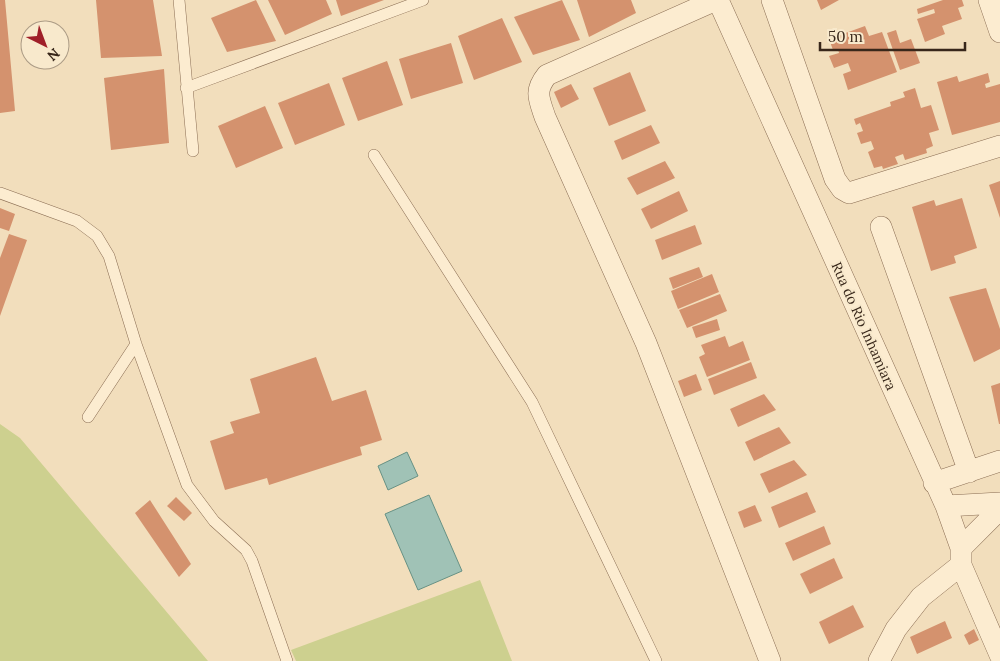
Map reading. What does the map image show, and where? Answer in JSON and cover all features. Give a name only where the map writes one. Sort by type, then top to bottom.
[{"type":"street","name":"Rua do Rio Inhamiara","points":[[717,0],[946,506],[961,556],[1000,655]]},
{"type":"street","points":[[717,0],[547,74],[538,85],[538,97],[545,117],[646,343],[770,661]]},
{"type":"street","points":[[772,0],[831,170],[842,189],[850,193],[1000,146]]},
{"type":"street","points":[[989,0],[1000,32]]},
{"type":"street","points":[[881,227],[969,472]]},
{"type":"street","points":[[934,483],[1000,461]]},
{"type":"street","points":[[946,506],[1000,503]]},
{"type":"street","points":[[879,661],[896,629],[921,597],[961,556],[1000,509]]},
{"type":"lane","points":[[179,0],[193,151]]},
{"type":"lane","points":[[186,88],[423,0]]},
{"type":"lane","points":[[374,155],[532,402],[656,661]]},
{"type":"lane","points":[[0,194],[77,221],[96,236],[109,256],[136,344],[187,485],[214,522],[246,550],[252,561],[286,661]]},
{"type":"lane","points":[[88,418],[136,344]]},
{"type":"green space","points":[[0,424],[20,438],[208,661],[0,661]]},
{"type":"green space","points":[[480,580],[512,661],[296,661],[291,650]]},
{"type":"water","points":[[407,452],[418,476],[388,490],[378,466]]},
{"type":"water","points":[[429,495],[462,571],[418,590],[385,514]]},
{"type":"building","points":[[0,0],[5,0],[15,111],[0,113]]},
{"type":"building","points":[[96,0],[153,0],[162,56],[101,58]]},
{"type":"building","points":[[256,0],[276,41],[227,52],[211,18]]},
{"type":"building","points":[[268,0],[326,0],[332,14],[285,35]]},
{"type":"building","points":[[336,0],[384,0],[341,16]]},
{"type":"building","points":[[562,0],[580,40],[533,55],[514,17]]},
{"type":"building","points":[[577,0],[631,0],[636,13],[589,37]]},
{"type":"building","points":[[817,0],[839,0],[821,10]]},
{"type":"building","points":[[943,0],[962,0],[964,6],[958,8],[962,19],[942,26],[945,34],[925,42],[917,19],[935,13],[934,9],[918,14],[917,9]]},
{"type":"building","points":[[502,18],[522,62],[474,80],[458,36]]},
{"type":"building","points":[[865,26],[869,36],[882,32],[897,72],[848,90],[843,74],[851,71],[848,63],[834,68],[829,56],[839,53],[838,49],[833,50],[829,39]]},
{"type":"building","points":[[896,30],[900,43],[911,39],[920,63],[900,70],[887,33]]},
{"type":"building","points":[[451,43],[463,83],[411,99],[399,59]]},
{"type":"building","points":[[387,61],[403,105],[358,121],[342,78]]},
{"type":"building","points":[[164,69],[169,143],[111,150],[104,78]]},
{"type":"building","points":[[630,72],[646,111],[609,126],[593,88]]},
{"type":"building","points":[[988,73],[990,82],[985,84],[986,88],[1000,84],[1000,122],[952,135],[937,82],[957,76],[959,82]]},
{"type":"building","points":[[329,83],[345,125],[295,145],[278,103]]},
{"type":"building","points":[[571,84],[579,99],[561,108],[554,92]]},
{"type":"building","points":[[915,88],[921,108],[931,105],[939,130],[929,133],[933,146],[926,149],[927,153],[905,160],[903,154],[895,157],[898,164],[883,169],[882,166],[874,168],[868,152],[874,149],[871,141],[861,144],[857,133],[863,131],[860,123],[856,125],[854,119],[891,106],[890,102],[905,97],[903,92]]},
{"type":"building","points":[[265,106],[283,148],[236,168],[218,126]]},
{"type":"building","points":[[651,125],[660,143],[622,160],[614,141]]},
{"type":"building","points":[[665,161],[675,178],[637,195],[627,178]]},
{"type":"building","points":[[1000,181],[1000,218],[989,185]]},
{"type":"building","points":[[679,191],[688,211],[651,229],[641,209]]},
{"type":"building","points":[[962,198],[977,248],[954,256],[956,263],[931,271],[912,207],[934,200],[936,206]]},
{"type":"building","points":[[0,208],[15,214],[9,231],[0,228]]},
{"type":"building","points":[[695,225],[702,244],[662,260],[655,240]]},
{"type":"building","points":[[9,234],[27,240],[0,316],[0,258]]},
{"type":"building","points":[[699,267],[703,277],[673,289],[669,278]]},
{"type":"building","points":[[712,274],[719,292],[678,309],[671,291]]},
{"type":"building","points":[[986,288],[1000,329],[1000,349],[974,362],[949,297]]},
{"type":"building","points":[[720,294],[727,311],[687,328],[679,310]]},
{"type":"building","points":[[717,319],[720,330],[696,338],[692,327]]},
{"type":"building","points":[[725,336],[729,347],[743,341],[750,360],[707,377],[699,357],[705,354],[701,345]]},
{"type":"building","points":[[316,357],[332,401],[366,390],[382,440],[360,447],[362,455],[269,485],[267,478],[225,490],[210,441],[234,433],[230,422],[260,413],[250,379]]},
{"type":"building","points":[[751,362],[757,378],[714,395],[708,379]]},
{"type":"building","points":[[696,374],[702,390],[684,397],[678,381]]},
{"type":"building","points":[[1000,383],[1000,424],[999,424],[991,386]]},
{"type":"building","points":[[764,394],[776,410],[738,427],[730,409]]},
{"type":"building","points":[[779,427],[791,443],[754,461],[745,442]]},
{"type":"building","points":[[794,460],[807,475],[769,493],[760,474]]},
{"type":"building","points":[[807,492],[816,512],[779,528],[771,507]]},
{"type":"building","points":[[176,497],[192,513],[184,521],[167,506]]},
{"type":"building","points":[[150,500],[191,564],[179,577],[135,513]]},
{"type":"building","points":[[755,505],[762,521],[744,528],[738,512]]},
{"type":"building","points":[[824,526],[831,544],[793,561],[785,543]]},
{"type":"building","points":[[834,558],[843,578],[810,594],[800,574]]},
{"type":"building","points":[[853,605],[864,627],[829,644],[819,622]]},
{"type":"building","points":[[945,621],[952,638],[917,654],[910,637]]},
{"type":"building","points":[[974,629],[979,640],[969,645],[964,635]]}]
